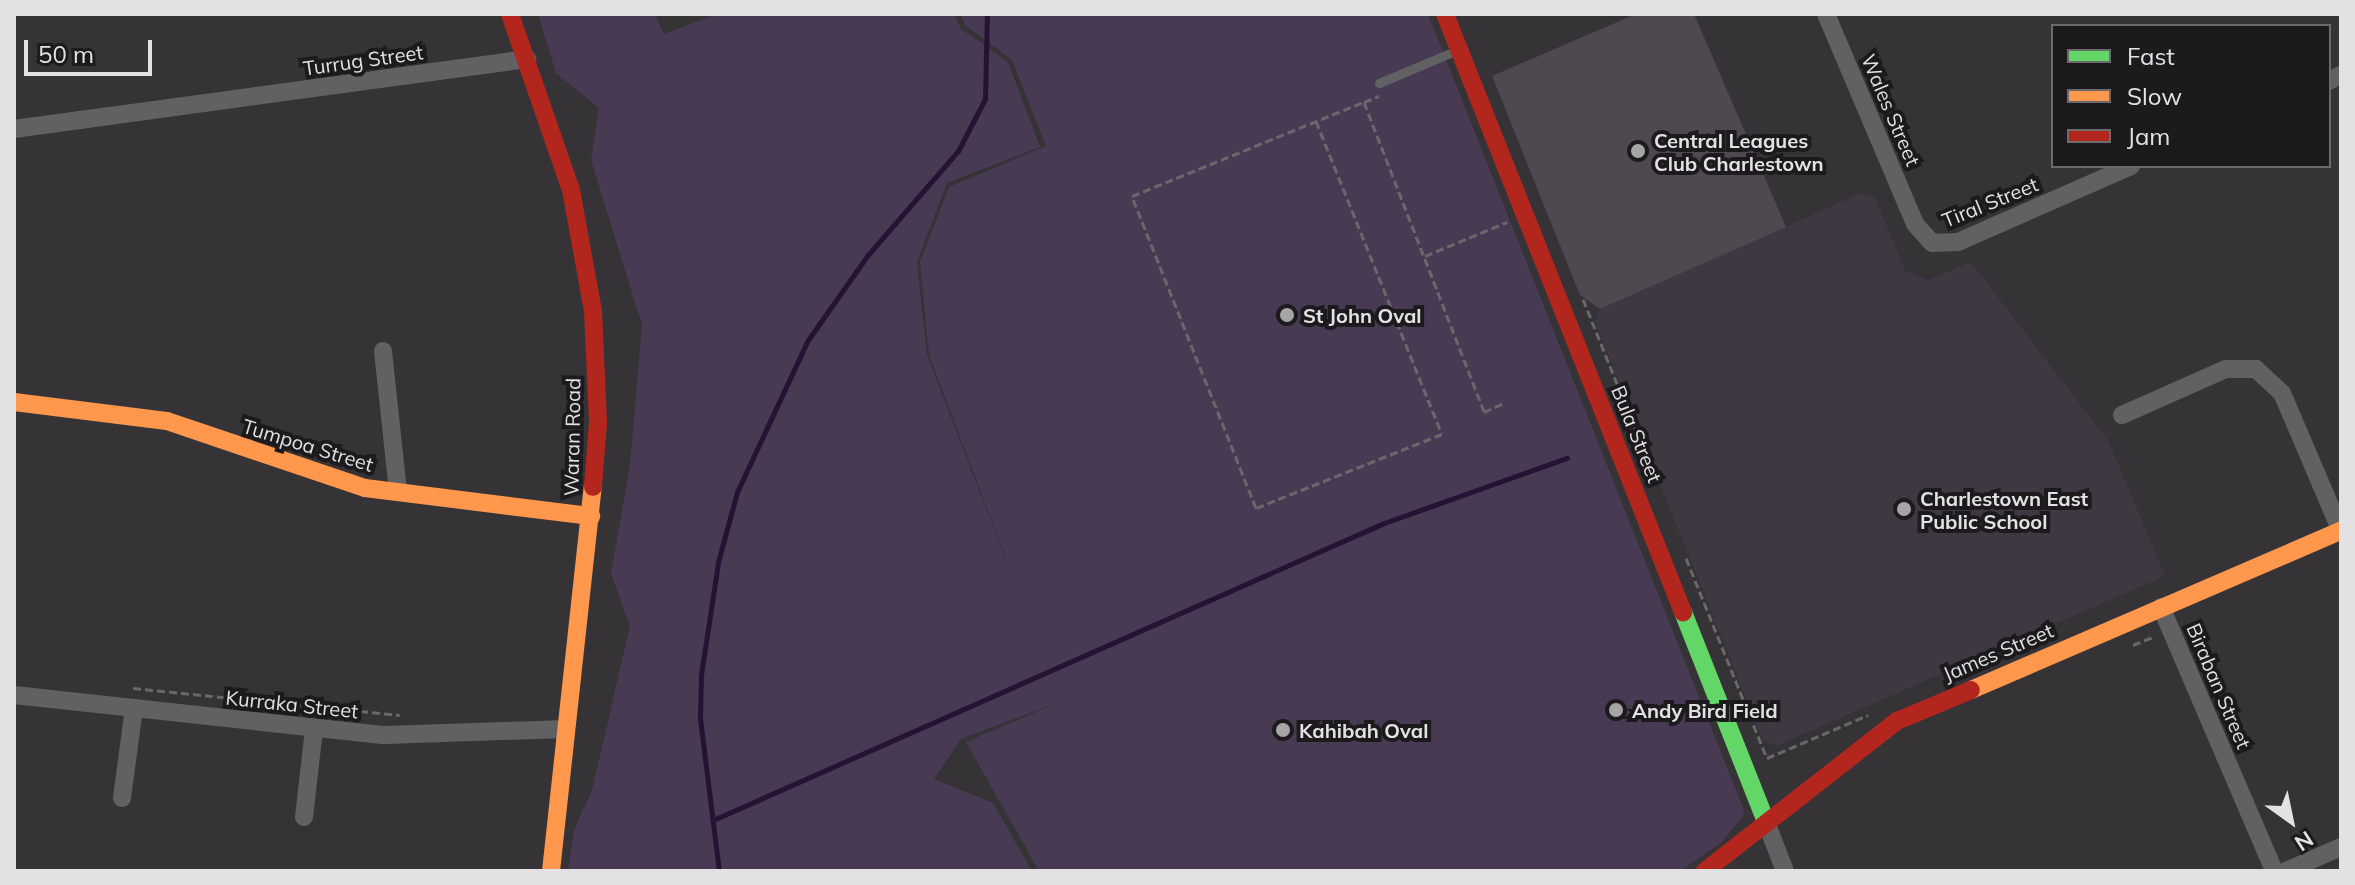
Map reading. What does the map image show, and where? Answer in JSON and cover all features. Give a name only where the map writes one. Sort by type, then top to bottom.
[{"type":"street","name":"Waran Road","points":[[510,14],[571,190],[593,311],[598,423],[591,516],[551,871]]},
{"type":"street","name":"Bula Street","points":[[1445,14],[1785,871]]},
{"type":"street","name":"Wales Street","points":[[1826,14],[1915,224]]},
{"type":"street","name":"Turrug Street","points":[[14,129],[527,59]]},
{"type":"street","name":"Tiral Street","points":[[1915,224],[1932,243],[1944,246],[2126,168]]},
{"type":"street","points":[[383,351],[398,491]]},
{"type":"street","points":[[2122,415],[2226,369],[2256,369],[2282,393],[2341,531]]},
{"type":"street","name":"Tumpoa Street","points":[[14,402],[167,421],[339,482],[591,516]]},
{"type":"street","name":"James Street","points":[[1705,871],[1897,721],[2341,531]]},
{"type":"street","name":"Biraban Street","points":[[2161,607],[2274,871]]},
{"type":"street","name":"Kurraka Street","points":[[14,695],[385,735],[566,729]]},
{"type":"street","points":[[122,798],[134,708]]},
{"type":"street","points":[[304,817],[314,729]]},
{"type":"street","points":[[2286,871],[2341,847]]},
{"type":"lane","points":[[1379,83],[1458,49]]},
{"type":"path","points":[[1316,121],[1442,434],[1256,508],[1132,196],[1316,121],[1364,102],[1484,412],[1506,402]]},
{"type":"path","points":[[1424,256],[1525,215]]},
{"type":"path","points":[[125,688],[409,715]]},
{"type":"shaded area","points":[[538,14],[655,14],[664,34],[718,14],[954,14],[961,29],[1008,62],[1040,147],[947,183],[917,262],[927,355],[1032,627],[929,355],[920,262],[949,187],[1046,146],[1012,60],[965,25],[960,14],[1428,14],[1745,813],[1722,842],[1680,871],[1039,871],[966,742],[1059,702],[961,739],[934,779],[993,803],[1032,871],[568,871],[574,830],[592,790],[630,626],[611,574],[630,464],[642,325],[591,160],[599,108],[556,73]]},
{"type":"shaded area","name":"Charlestown East Public School","points":[[1861,193],[1875,198],[1905,270],[1928,280],[1971,262],[2109,442],[2165,576],[1776,746],[1763,741],[1595,322],[1600,309]]},
{"type":"building","name":"Central Leagues Club Charlestown","points":[[1636,14],[1694,14],[1786,227],[1600,309],[1580,295],[1492,76]]},
{"type":"waterway","points":[[719,871],[700,718],[701,675],[718,562],[737,492],[808,340],[867,256],[958,151],[985,99],[987,14]]},
{"type":"waterway","points":[[713,820],[1384,523],[1567,458]]},
{"type":"traffic: fast","points":[[1683,612],[1766,822]]},
{"type":"traffic: slow","points":[[14,402],[167,421],[365,488],[591,516]]},
{"type":"traffic: slow","points":[[551,871],[593,487]]},
{"type":"traffic: slow","points":[[1971,690],[2341,531]]},
{"type":"traffic: jam","points":[[510,14],[571,190],[593,311],[598,423],[593,487]]},
{"type":"traffic: jam","points":[[1445,14],[1683,612]]},
{"type":"traffic: jam","points":[[1705,871],[1897,721],[1971,690]]},
{"type":"place","name":"Central Leagues Club Charlestown","points":[[1638,151]]},
{"type":"place","name":"St John Oval","points":[[1287,315]]},
{"type":"place","name":"Charlestown East Public School","points":[[1904,509]]},
{"type":"place","name":"Andy Bird Field","points":[[1616,710]]},
{"type":"place","name":"Kahibah Oval","points":[[1283,730]]}]
